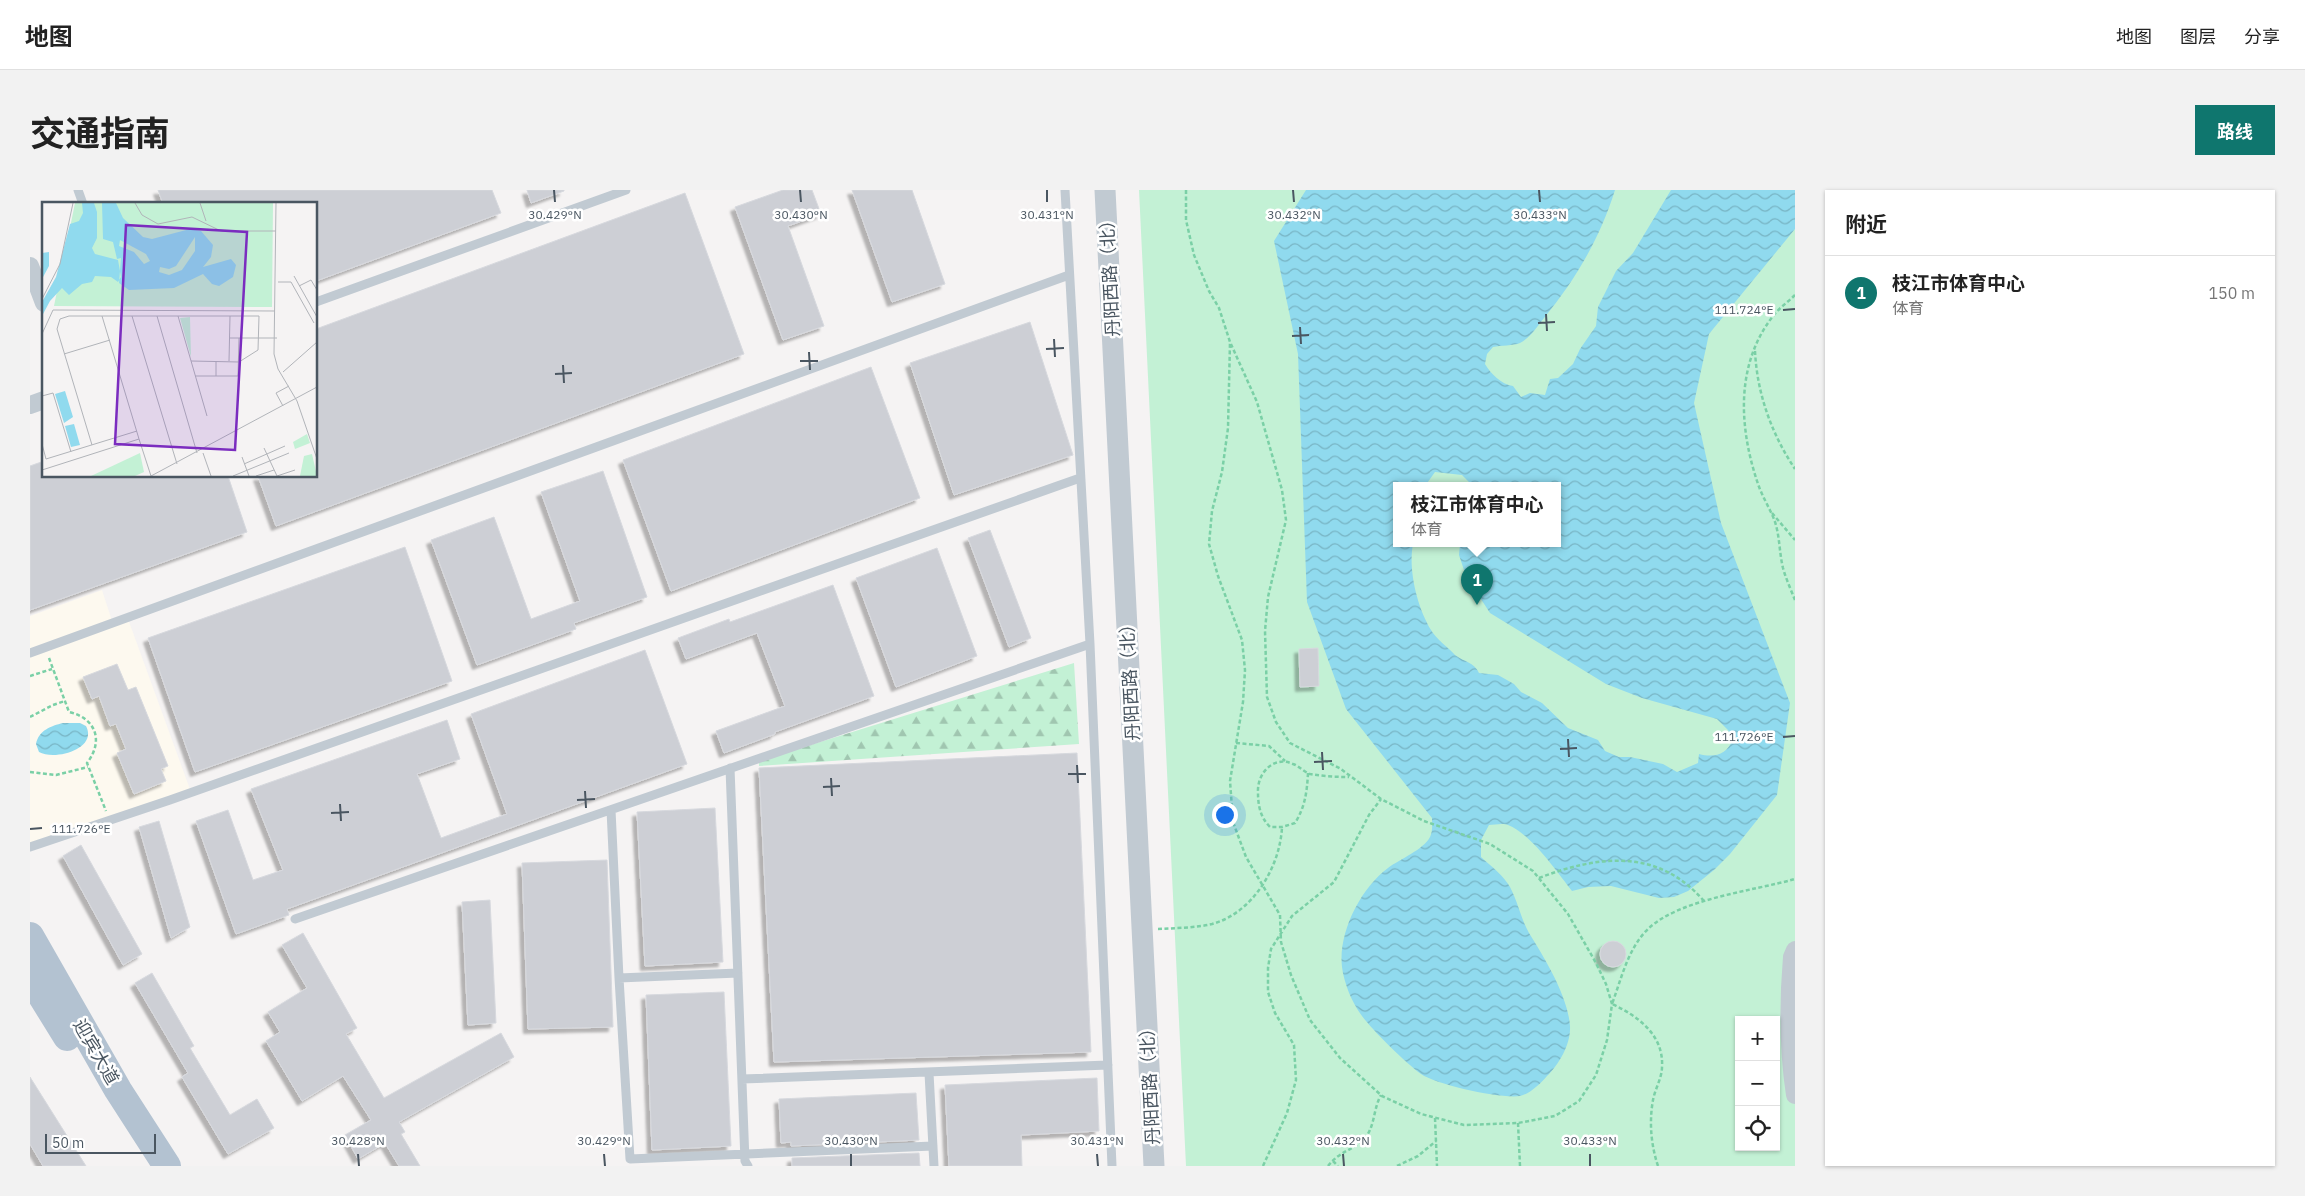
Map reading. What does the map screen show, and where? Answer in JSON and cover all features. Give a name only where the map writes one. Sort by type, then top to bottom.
[{"type":"main road","name":"迎宾大道","points":[[30,936],[118,1090],[167,1166]]},
{"type":"main road","name":"迎宾大道","points":[[30,976],[146,1166]]},
{"type":"street","name":"丹阳西路（北）","points":[[1105,190],[1154,1166]]},
{"type":"street","points":[[30,266],[42,298]]},
{"type":"street","points":[[30,405],[42,401]]},
{"type":"street","points":[[1795,950],[1792,957],[1788,1002],[1789,1050],[1795,1095]]},
{"type":"lane","points":[[78,190],[82,202]]},
{"type":"lane","points":[[318,301],[626,190]]},
{"type":"lane","points":[[1065,190],[1090,644],[1112,1166]]},
{"type":"lane","points":[[30,653],[1069,275]]},
{"type":"lane","points":[[30,847],[1080,478]]},
{"type":"lane","points":[[295,919],[1090,644]]},
{"type":"lane","points":[[730,768],[745,1161],[748,1166]]},
{"type":"lane","points":[[611,810],[630,1159],[933,1146]]},
{"type":"lane","points":[[619,978],[738,973]]},
{"type":"lane","points":[[742,1079],[1108,1065]]},
{"type":"lane","points":[[929,1073],[934,1166]]},
{"type":"path","points":[[1186,190],[1186,220],[1194,256],[1209,291],[1219,308],[1230,342],[1257,402],[1282,490],[1286,520],[1268,597],[1265,631],[1267,697],[1276,722],[1290,742],[1333,765],[1381,799],[1424,821],[1490,844],[1533,871],[1540,878],[1568,914],[1596,963],[1606,984],[1612,1004],[1640,1021],[1651,1031],[1658,1042],[1662,1067],[1653,1101],[1651,1135],[1658,1166]]},
{"type":"path","points":[[1795,295],[1773,315],[1760,337],[1743,388],[1743,412],[1758,484],[1770,510],[1781,545],[1783,568],[1795,600]]},
{"type":"path","points":[[1230,342],[1228,428],[1222,472],[1212,511],[1209,544],[1218,576],[1242,640],[1245,670],[1243,702],[1230,781],[1234,822],[1246,857],[1280,915],[1281,942],[1290,975],[1310,1020],[1340,1058],[1380,1094],[1421,1114],[1464,1125],[1518,1123],[1555,1116],[1579,1101],[1596,1075],[1607,1040],[1612,1004],[1631,954],[1648,929],[1677,910],[1795,879]]},
{"type":"path","points":[[1755,349],[1756,375],[1764,405],[1776,435],[1795,469]]},
{"type":"path","points":[[1770,510],[1795,540]]},
{"type":"path","points":[[44,648],[69,712],[84,716],[90,722],[96,737],[94,752],[87,763],[110,820]]},
{"type":"path","points":[[30,676],[52,669]]},
{"type":"path","points":[[30,718],[64,701]]},
{"type":"path","points":[[1236,743],[1246,742],[1269,746],[1285,761]]},
{"type":"path","points":[[1308,773],[1302,812],[1295,823],[1282,827],[1270,827],[1264,821],[1258,804],[1258,786],[1264,771],[1272,764],[1285,761],[1293,763],[1308,773],[1350,776]]},
{"type":"path","points":[[30,772],[56,774],[88,767]]},
{"type":"path","points":[[1263,1166],[1287,1113],[1296,1080],[1294,1045],[1275,1013],[1268,992],[1268,968],[1271,949],[1292,916],[1334,882],[1369,815],[1381,799]]},
{"type":"path","points":[[1142,930],[1212,924],[1230,916],[1242,907],[1263,885],[1275,861],[1282,840],[1282,827]]},
{"type":"path","points":[[1540,878],[1595,862],[1625,860],[1663,870],[1684,880],[1704,902]]},
{"type":"path","points":[[1328,1166],[1340,1154],[1355,1146],[1366,1136],[1380,1094]]},
{"type":"path","points":[[1436,1118],[1437,1166]]},
{"type":"path","points":[[1518,1123],[1520,1166]]},
{"type":"path","points":[[1398,1166],[1418,1156],[1436,1141]]},
{"type":"path","points":[[1332,1161],[1338,1166]]},
{"type":"shaded area","points":[[102,590],[113,624],[128,619],[191,792],[30,847],[30,616]]},
{"type":"green space","points":[[1139,190],[1795,190],[1795,1166],[1186,1166]]},
{"type":"green space","points":[[1074,663],[1079,744],[759,766],[759,761]]},
{"type":"water","points":[[1306,190],[1615,190],[1602,225],[1577,273],[1536,329],[1520,343],[1493,347],[1487,354],[1485,364],[1490,371],[1500,381],[1513,386],[1521,397],[1530,393],[1545,395],[1550,379],[1558,378],[1573,364],[1580,349],[1596,326],[1598,307],[1616,271],[1633,253],[1671,190],[1795,190],[1795,229],[1709,334],[1694,403],[1721,523],[1790,703],[1777,795],[1730,854],[1714,870],[1688,891],[1674,897],[1659,898],[1611,886],[1588,887],[1572,891],[1526,836],[1508,825],[1489,825],[1481,840],[1481,857],[1501,875],[1510,887],[1526,928],[1560,990],[1565,1002],[1570,1026],[1569,1040],[1556,1066],[1535,1088],[1520,1096],[1469,1090],[1421,1074],[1390,1046],[1362,1016],[1349,993],[1345,980],[1342,954],[1347,926],[1353,913],[1368,888],[1378,877],[1388,868],[1427,842],[1432,832],[1432,818],[1346,709],[1307,602],[1298,354],[1274,241]],"holes":[[[1435,472],[1462,475],[1469,482],[1561,482],[1561,547],[1460,547],[1459,555],[1466,576],[1490,613],[1606,684],[1642,698],[1717,719],[1728,730],[1733,739],[1724,752],[1710,756],[1699,754],[1698,763],[1677,772],[1663,764],[1630,757],[1619,757],[1605,751],[1598,740],[1568,728],[1542,703],[1521,692],[1514,684],[1498,675],[1479,673],[1472,664],[1455,655],[1439,640],[1426,621],[1418,599],[1413,576],[1413,547],[1393,547],[1393,482],[1428,482]]]},
{"type":"water","points":[[63,723],[80,723],[86,726],[88,734],[86,741],[81,747],[64,754],[55,755],[39,752],[36,744],[40,735],[50,727]]},
{"type":"building","points":[[158,190],[492,190],[501,213],[318,280],[318,202],[162,202]]},
{"type":"building","points":[[527,190],[564,190],[564,191],[531,203]]},
{"type":"building","points":[[783,190],[812,190],[821,214],[788,226],[824,326],[783,340],[735,207]]},
{"type":"building","points":[[852,190],[912,190],[945,284],[892,302]]},
{"type":"building","points":[[685,193],[744,354],[276,526],[259,478],[318,478],[318,328]]},
{"type":"building","points":[[1030,322],[1073,455],[954,495],[910,363]]},
{"type":"building","points":[[871,367],[920,498],[671,591],[623,460]]},
{"type":"building","points":[[42,462],[42,478],[229,478],[247,532],[30,610],[30,466]]},
{"type":"building","points":[[603,471],[647,597],[574,623],[576,629],[477,665],[431,540],[494,517],[531,619],[580,601],[541,492]]},
{"type":"building","points":[[990,530],[1031,638],[1009,647],[968,538]]},
{"type":"building","points":[[405,547],[452,681],[195,772],[148,638]]},
{"type":"building","points":[[937,548],[977,656],[896,687],[856,578]]},
{"type":"building","points":[[833,585],[874,696],[775,732],[775,734],[724,753],[716,731],[785,706],[757,633],[686,659],[678,638],[729,619],[730,622]]},
{"type":"building","points":[[1318,648],[1319,686],[1300,687],[1299,649]]},
{"type":"building","points":[[645,650],[687,764],[287,909],[289,915],[236,934],[196,821],[228,810],[253,880],[283,870],[251,789],[447,720],[460,759],[417,774],[441,838],[507,814],[471,714]]},
{"type":"building","points":[[117,664],[128,690],[136,687],[168,766],[161,769],[166,781],[134,794],[117,753],[126,749],[116,724],[110,726],[99,696],[92,699],[83,677]]},
{"type":"building","points":[[1077,753],[1091,1052],[774,1062],[759,768]]},
{"type":"building","points":[[715,808],[723,962],[645,966],[637,812]]},
{"type":"building","points":[[159,821],[190,927],[171,938],[139,827]]},
{"type":"building","points":[[81,845],[142,954],[123,965],[63,856]]},
{"type":"building","points":[[607,860],[613,1027],[528,1029],[522,863]]},
{"type":"building","points":[[490,900],[496,1023],[468,1025],[462,902]]},
{"type":"building","points":[[303,933],[357,1028],[346,1034],[384,1098],[501,1033],[514,1057],[399,1122],[405,1132],[401,1134],[420,1166],[399,1166],[385,1143],[358,1159],[345,1135],[371,1120],[343,1076],[302,1101],[266,1041],[280,1032],[268,1012],[307,988],[282,945]]},
{"type":"building","points":[[1613,941],[1622,945],[1626,954],[1622,963],[1613,967],[1604,963],[1600,954],[1604,945]]},
{"type":"building","points":[[152,973],[194,1046],[190,1048],[230,1115],[257,1099],[274,1128],[228,1154],[182,1077],[188,1073],[135,983]]},
{"type":"building","points":[[724,992],[731,1146],[652,1150],[646,995]]},
{"type":"building","points":[[30,1077],[86,1166],[43,1166],[30,1144]]},
{"type":"building","points":[[1097,1078],[1099,1131],[1021,1135],[1022,1166],[949,1166],[945,1085]]},
{"type":"building","points":[[916,1093],[919,1140],[791,1146],[791,1142],[781,1143],[779,1099]]},
{"type":"building","points":[[919,1153],[920,1166],[792,1166],[792,1158]]},
{"type":"place","name":"枝江市体育中心","points":[[1477,605]]}]
